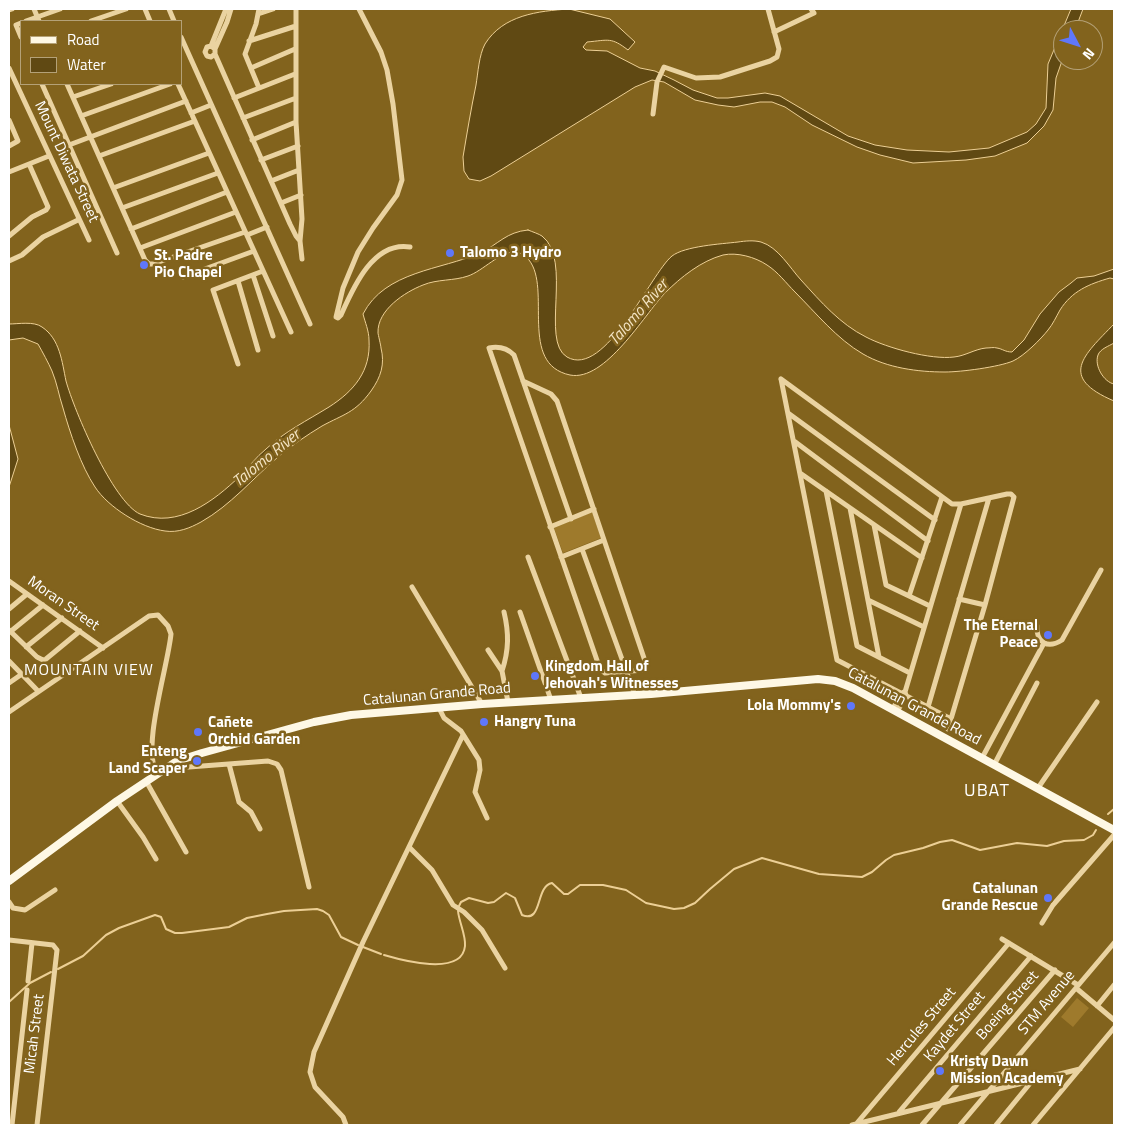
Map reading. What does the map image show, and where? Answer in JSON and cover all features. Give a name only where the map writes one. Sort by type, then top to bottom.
[{"type":"main road","name":"Catalunan Grande Road","points":[[9,881],[117,801],[177,761],[314,722],[352,715],[482,704],[635,695],[824,679],[846,684],[1114,830]]},
{"type":"street","points":[[34,9],[38,19],[60,9]]},
{"type":"street","points":[[94,20],[126,9]]},
{"type":"street","points":[[226,9],[214,50],[252,140],[290,224],[300,241]]},
{"type":"street","points":[[214,50],[231,9]]},
{"type":"street","points":[[260,88],[245,54],[259,11],[273,9]]},
{"type":"street","points":[[296,9],[296,122],[301,195],[302,219],[300,241],[302,259]]},
{"type":"street","points":[[359,9],[381,52],[387,70],[396,123],[402,180],[397,195],[358,252],[343,288],[336,317],[338,318],[341,315],[355,285],[377,258],[389,248],[410,248]]},
{"type":"street","points":[[653,114],[657,82],[661,71],[665,67],[692,78],[716,77],[770,61],[777,57],[780,52],[768,9]]},
{"type":"street","points":[[774,32],[814,13],[811,9]]},
{"type":"street","points":[[20,23],[16,25],[20,35]]},
{"type":"street","points":[[249,41],[296,26]]},
{"type":"street","points":[[182,39],[310,324]]},
{"type":"street","points":[[250,68],[295,49]]},
{"type":"street","name":"Mount Diwata Street","points":[[9,68],[88,240]]},
{"type":"street","points":[[234,98],[295,74]]},
{"type":"street","points":[[42,85],[117,253]]},
{"type":"street","points":[[67,85],[145,260],[153,264],[267,227]]},
{"type":"street","points":[[73,98],[108,85]]},
{"type":"street","points":[[81,116],[167,85]]},
{"type":"street","points":[[178,85],[291,332]]},
{"type":"street","points":[[243,118],[296,98]]},
{"type":"street","points":[[69,145],[186,101]]},
{"type":"street","points":[[191,113],[212,105]]},
{"type":"street","points":[[9,120],[18,141],[9,146]]},
{"type":"street","points":[[99,156],[195,121]]},
{"type":"street","points":[[252,140],[296,122]]},
{"type":"street","points":[[262,160],[298,146]]},
{"type":"street","points":[[113,188],[209,153]]},
{"type":"street","points":[[9,172],[49,156]]},
{"type":"street","points":[[9,236],[32,217],[43,212],[48,207],[29,164]]},
{"type":"street","points":[[271,181],[299,170]]},
{"type":"street","points":[[122,208],[218,173]]},
{"type":"street","points":[[131,228],[227,192]]},
{"type":"street","points":[[281,203],[301,195]]},
{"type":"street","points":[[140,248],[236,212]]},
{"type":"street","points":[[290,224],[302,219]]},
{"type":"street","points":[[9,261],[22,255],[43,237],[78,220]]},
{"type":"street","points":[[183,277],[254,251]]},
{"type":"street","points":[[238,364],[213,290],[263,271]]},
{"type":"street","points":[[253,275],[273,336]]},
{"type":"street","points":[[238,281],[258,350]]},
{"type":"street","points":[[523,380],[556,398],[646,664],[646,668],[642,670],[606,673],[601,670],[489,348],[500,347],[511,352],[517,360],[523,380],[571,518]]},
{"type":"street","points":[[948,729],[951,719],[985,605],[1014,500],[1013,496],[1010,494],[952,504],[781,379],[837,660],[951,719]]},
{"type":"street","points":[[788,412],[935,520]]},
{"type":"street","points":[[794,441],[928,541]]},
{"type":"street","points":[[800,473],[922,558]]},
{"type":"street","points":[[826,491],[857,646],[910,673]]},
{"type":"street","points":[[909,596],[942,497]]},
{"type":"street","points":[[928,707],[989,498]]},
{"type":"street","points":[[895,711],[904,693],[960,504]]},
{"type":"street","points":[[850,508],[879,657]]},
{"type":"street","points":[[550,527],[594,509]]},
{"type":"street","points":[[874,525],[886,585],[930,606]]},
{"type":"street","points":[[561,557],[604,540]]},
{"type":"street","points":[[582,549],[635,695]]},
{"type":"street","points":[[528,557],[581,698]]},
{"type":"street","points":[[1037,626],[1037,637],[1044,643],[1058,642],[1064,637],[1101,570]]},
{"type":"street","name":"Moran Street","points":[[9,583],[103,648]]},
{"type":"street","points":[[412,587],[482,704]]},
{"type":"street","points":[[9,609],[27,594]]},
{"type":"street","points":[[960,599],[985,605]]},
{"type":"street","points":[[868,600],[924,627]]},
{"type":"street","points":[[43,605],[10,631],[41,659],[46,659],[80,631]]},
{"type":"street","points":[[502,670],[509,643],[504,612]]},
{"type":"street","points":[[520,612],[551,700]]},
{"type":"street","points":[[9,712],[149,616],[154,615],[162,618],[168,626],[170,643],[152,745],[153,764],[157,773]]},
{"type":"street","points":[[26,647],[62,618]]},
{"type":"street","points":[[982,758],[1044,643]]},
{"type":"street","points":[[488,650],[502,670],[508,702]]},
{"type":"street","points":[[9,661],[38,691]]},
{"type":"street","points":[[9,683],[22,674]]},
{"type":"street","points":[[994,765],[1037,683]]},
{"type":"street","points":[[1038,788],[1097,702]]},
{"type":"street","points":[[439,708],[444,718],[458,728],[480,765],[474,792],[488,818]]},
{"type":"street","points":[[346,1125],[343,1117],[314,1087],[310,1072],[311,1064],[341,990],[463,735]]},
{"type":"street","points":[[177,761],[182,766],[189,767],[275,763],[279,767],[310,886]]},
{"type":"street","points":[[229,764],[239,802],[252,812],[260,829]]},
{"type":"street","points":[[146,781],[186,852]]},
{"type":"street","points":[[117,801],[156,859]]},
{"type":"street","points":[[1042,923],[1053,905],[1114,835]]},
{"type":"street","points":[[409,847],[432,870],[453,904],[482,930],[505,968]]},
{"type":"street","points":[[9,902],[13,908],[25,910],[55,890]]},
{"type":"street","points":[[1002,938],[1055,970],[1114,1020]]},
{"type":"street","points":[[9,940],[32,943],[28,981]]},
{"type":"street","name":"STM Avenue","points":[[960,1125],[1114,942]]},
{"type":"street","name":"Micah Street","points":[[32,943],[53,945],[58,950],[37,1125]]},
{"type":"street","name":"Hercules Street","points":[[854,1124],[1009,943]]},
{"type":"street","name":"Kaydet Street","points":[[898,1113],[1032,956]]},
{"type":"street","name":"Boeing Street","points":[[922,1125],[1055,970]]},
{"type":"street","points":[[1097,1006],[1114,985]]},
{"type":"street","points":[[12,1125],[27,990]]},
{"type":"street","points":[[1033,1125],[1114,1028]]},
{"type":"street","points":[[854,1124],[1080,1070]]},
{"type":"street","points":[[996,1125],[1032,1081]]},
{"type":"street","points":[[869,1120],[875,1125]]},
{"type":"shaded area","points":[[592,512],[601,538],[563,553],[554,528]]},
{"type":"shaded area","points":[[1077,998],[1089,1008],[1073,1027],[1061,1017]]},
{"type":"water","points":[[569,9],[610,19],[635,42],[628,50],[618,43],[609,40],[587,42],[583,47],[586,50],[607,51],[640,68],[655,71],[693,90],[717,98],[765,93],[780,96],[848,136],[875,145],[907,150],[949,152],[989,148],[1027,132],[1036,124],[1046,108],[1048,64],[1053,52],[1053,70],[1059,70],[1056,78],[1053,110],[1044,126],[1027,143],[995,156],[966,160],[913,163],[857,147],[812,125],[785,107],[772,102],[760,102],[734,107],[718,105],[695,100],[664,82],[652,80],[635,87],[491,176],[480,181],[469,179],[464,171],[463,157],[483,48],[493,34],[511,21],[522,16],[545,11]]},
{"type":"water","points":[[1071,9],[1083,9],[1079,20],[1066,20]]},
{"type":"water","name":"Talomo River","points":[[528,230],[542,236],[551,247],[555,263],[555,318],[559,348],[567,357],[582,360],[596,353],[611,339],[672,256],[685,250],[704,246],[749,241],[761,242],[773,248],[831,312],[857,332],[885,345],[934,357],[958,356],[992,348],[1012,352],[1024,340],[1040,314],[1059,292],[1077,278],[1094,276],[1114,269],[1114,279],[1110,278],[1095,283],[1076,293],[1065,303],[1041,338],[1013,361],[970,370],[924,371],[892,366],[863,354],[836,333],[771,268],[762,262],[746,256],[723,255],[699,265],[671,287],[610,358],[597,368],[583,374],[570,375],[554,368],[545,356],[540,341],[538,289],[535,273],[525,256],[518,252],[510,253],[468,276],[423,285],[408,292],[393,303],[382,317],[379,325],[378,333],[383,359],[380,375],[360,404],[288,449],[268,465],[232,500],[212,515],[184,530],[175,531],[165,531],[146,526],[117,509],[101,495],[90,479],[81,459],[69,428],[54,376],[38,344],[23,338],[9,340],[9,324],[35,324],[48,332],[59,351],[70,395],[86,433],[118,492],[129,506],[140,514],[154,518],[168,518],[194,510],[219,495],[273,443],[338,401],[353,387],[364,371],[369,351],[368,333],[363,314],[373,300],[385,289],[399,280],[465,259],[487,250],[514,233]]},
{"type":"water","points":[[1114,324],[1114,343],[1101,351],[1098,355],[1097,364],[1103,377],[1114,384],[1114,401],[1097,392],[1086,383],[1081,375],[1081,366],[1093,346]]},
{"type":"water","points":[[9,425],[18,459],[9,487]]},
{"type":"waterway","points":[[1108,814],[1114,809]]},
{"type":"waterway","points":[[459,906],[461,902],[469,898],[488,903],[494,902],[506,893],[515,898],[522,915],[529,916],[536,910],[543,891],[552,883],[564,894],[568,894],[580,885],[603,885],[626,890],[646,903],[674,909],[684,908],[695,903],[734,869],[762,858],[819,874],[862,877],[872,872],[894,855],[940,842],[952,840],[980,850],[1017,843],[1047,846],[1064,841],[1084,840],[1093,835],[1096,830]]},
{"type":"waterway","points":[[58,969],[83,956],[106,935],[119,928],[155,915],[161,917],[166,929],[175,933],[182,933],[229,927],[247,918],[267,914],[317,909],[329,915],[341,937],[358,945]]},
{"type":"waterway","points":[[384,955],[416,963],[443,964],[453,961],[461,955],[465,946],[458,911]]},
{"type":"waterway","points":[[363,947],[381,954]]},
{"type":"waterway","points":[[9,1002],[30,983],[51,972]]},
{"type":"place","name":"Talomo 3 Hydro","points":[[450,253]]},
{"type":"place","name":"St. Padre Pio Chapel","points":[[144,265]]},
{"type":"place","name":"The Eternal Peace","points":[[1048,635]]},
{"type":"place","name":"Kingdom Hall of Jehovah's Witnesses","points":[[535,676]]},
{"type":"place","name":"Lola Mommy's","points":[[851,706]]},
{"type":"place","name":"Hangry Tuna","points":[[484,722]]},
{"type":"place","name":"Cañete Orchid Garden","points":[[198,732]]},
{"type":"place","name":"Enteng Land Scaper","points":[[197,761]]},
{"type":"place","name":"Catalunan Grande Rescue","points":[[1048,898]]},
{"type":"place","name":"Kristy Dawn Mission Academy","points":[[940,1071]]},
{"type":"district","name":"MOUNTAIN VIEW","points":[[89,671]]},
{"type":"district","name":"UBAT","points":[[987,792]]}]
